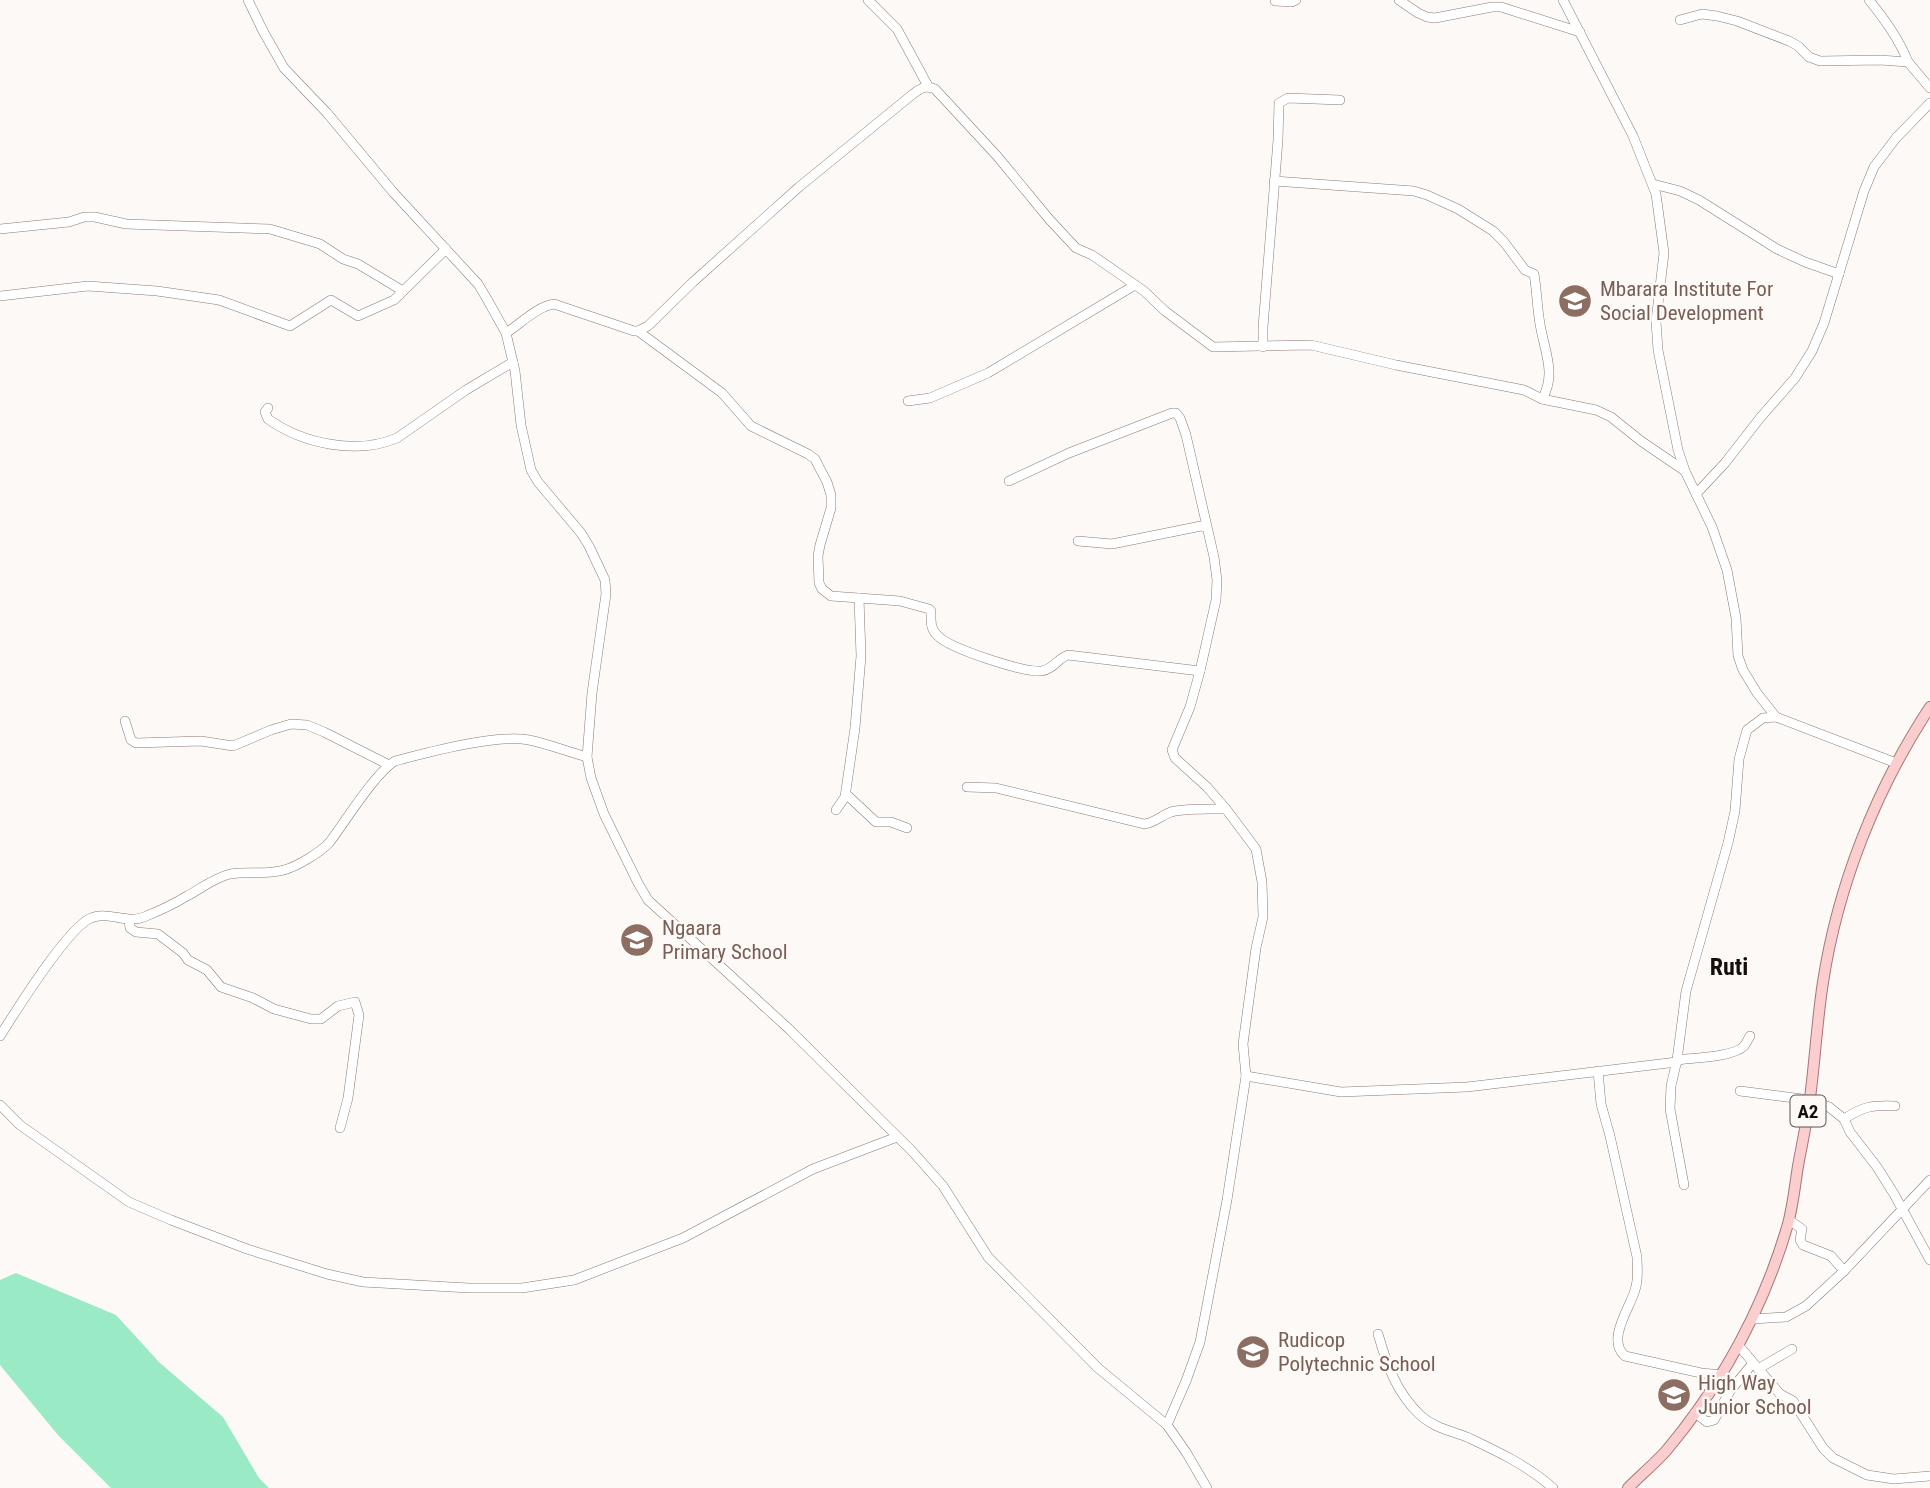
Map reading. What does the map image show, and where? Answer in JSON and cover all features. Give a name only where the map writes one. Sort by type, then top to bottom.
[{"type":"main road","name":"A2","points":[[1628,1488],[1664,1453],[1722,1375],[1753,1319],[1777,1261],[1789,1220],[1810,1100],[1823,982],[1836,921],[1873,811],[1896,763],[1930,707]]},
{"type":"street","points":[[248,0],[284,68],[478,284],[506,333],[531,470],[585,540],[604,580],[606,593],[592,693],[587,757],[591,778],[604,814],[648,900],[789,1029],[897,1137],[943,1186],[988,1257],[1002,1273],[1098,1368],[1167,1425],[1207,1488]]},
{"type":"street","points":[[867,0],[897,29],[928,86],[935,89],[981,138],[1076,248],[1092,254],[1135,285],[1165,312],[1213,347],[1311,345],[1524,390],[1542,399],[1596,410],[1611,416],[1641,441],[1685,471]]},
{"type":"street","points":[[1275,1],[1296,0]]},
{"type":"street","points":[[1399,0],[1427,17],[1435,18],[1501,6],[1580,32]]},
{"type":"street","points":[[1563,0],[1633,136],[1657,194],[1664,253],[1657,321],[1658,350],[1673,430],[1685,471],[1712,527],[1727,570],[1736,618],[1738,656],[1743,670],[1776,717]]},
{"type":"street","points":[[1869,0],[1892,30],[1908,62],[1930,88]]},
{"type":"street","points":[[1680,20],[1702,14],[1737,21],[1789,41],[1808,57],[1820,61],[1908,62]]},
{"type":"street","points":[[638,331],[648,326],[799,187],[913,94],[928,86]]},
{"type":"street","points":[[1263,347],[1279,103],[1288,98],[1340,100]]},
{"type":"street","points":[[1696,494],[1795,378],[1812,351],[1825,323],[1864,191],[1874,167],[1896,138],[1930,103]]},
{"type":"street","points":[[1275,181],[1414,191],[1458,209],[1493,231],[1525,270],[1534,274],[1540,326],[1550,366],[1548,388],[1542,399]]},
{"type":"street","points":[[1653,184],[1680,191],[1699,200],[1777,249],[1839,274]]},
{"type":"street","points":[[0,229],[94,217],[126,224],[270,229],[320,244],[402,291]]},
{"type":"street","points":[[0,296],[88,286],[157,291],[219,300],[290,326],[331,300],[358,316],[394,300],[446,249]]},
{"type":"street","points":[[908,401],[930,398],[988,373],[1135,285]]},
{"type":"street","points":[[506,333],[549,304],[638,331],[722,393],[751,426],[815,459],[831,495],[831,508],[820,545],[817,568],[819,583],[831,596],[900,601],[929,609],[931,626],[940,639],[1018,669],[1045,670],[1069,655],[1200,671]]},
{"type":"street","points":[[268,408],[265,412],[268,419],[312,441],[366,446],[397,438],[466,390],[513,362]]},
{"type":"street","points":[[1009,481],[1069,453],[1176,413],[1186,435],[1214,557],[1216,600],[1190,707],[1172,750],[1175,758],[1226,809],[1256,849],[1262,882],[1263,918],[1256,948],[1243,1044],[1246,1076],[1227,1200],[1200,1342],[1167,1425]]},
{"type":"street","points":[[1078,541],[1112,544],[1206,527]]},
{"type":"street","points":[[836,810],[846,793],[858,695],[861,656],[859,598]]},
{"type":"street","points":[[1684,1185],[1670,1109],[1671,1086],[1686,991],[1735,811],[1739,759],[1747,730],[1763,718],[1776,717],[1896,763]]},
{"type":"street","points":[[125,721],[131,740],[136,743],[207,741],[233,746],[291,724],[307,725],[389,765]]},
{"type":"street","points":[[0,1036],[43,971],[83,923],[106,916],[129,920],[141,918],[221,877],[284,870],[330,843],[389,765],[471,744],[513,739],[529,740],[587,757]]},
{"type":"street","points":[[967,787],[996,788],[1144,824],[1153,823],[1173,811],[1226,809]]},
{"type":"street","points":[[846,793],[876,822],[891,822],[907,828]]},
{"type":"street","points":[[129,920],[130,928],[136,932],[158,934],[188,960],[207,970],[220,987],[253,998],[274,1009],[321,1019],[338,1006],[355,1002],[359,1015],[348,1098],[340,1128]]},
{"type":"street","points":[[1246,1076],[1341,1092],[1467,1087],[1725,1054],[1741,1049],[1746,1045],[1749,1036]]},
{"type":"street","points":[[1598,1071],[1601,1104],[1637,1257],[1636,1288],[1618,1333],[1618,1346],[1625,1356],[1701,1374],[1722,1375]]},
{"type":"street","points":[[1740,1091],[1810,1100],[1829,1107],[1844,1119],[1850,1132],[1877,1167],[1930,1260]]},
{"type":"street","points":[[0,1105],[20,1125],[130,1202],[171,1220],[247,1249],[363,1282],[469,1289],[522,1288],[574,1280],[683,1238],[813,1169],[897,1137]]},
{"type":"street","points":[[1844,1119],[1859,1109],[1879,1105],[1895,1106]]},
{"type":"street","points":[[1753,1319],[1786,1317],[1806,1306],[1844,1271],[1930,1180]]},
{"type":"street","points":[[1789,1220],[1802,1229],[1800,1240],[1803,1245],[1831,1256],[1844,1271]]},
{"type":"street","points":[[1378,1334],[1388,1369],[1403,1395],[1421,1416],[1438,1427],[1505,1456],[1553,1488]]},
{"type":"street","points":[[1739,1346],[1780,1394],[1793,1401],[1823,1448],[1833,1458],[1867,1475],[1894,1479],[1930,1476]]},
{"type":"street","points":[[1695,1413],[1707,1422],[1714,1420],[1730,1391],[1756,1366],[1792,1349]]},
{"type":"green space","points":[[16,1273],[116,1315],[160,1363],[223,1417],[259,1478],[269,1488],[111,1488],[58,1435],[0,1365],[0,1280]]},
{"type":"place","name":"Mbarara Institute For Social Development","points":[[1575,301]]},
{"type":"place","name":"Ngaara Primary School","points":[[637,940]]},
{"type":"place","name":"Rudicop Polytechnic School","points":[[1253,1352]]},
{"type":"place","name":"High Way Junior School","points":[[1674,1395]]},
{"type":"district","name":"Ruti","points":[[1729,967]]}]
